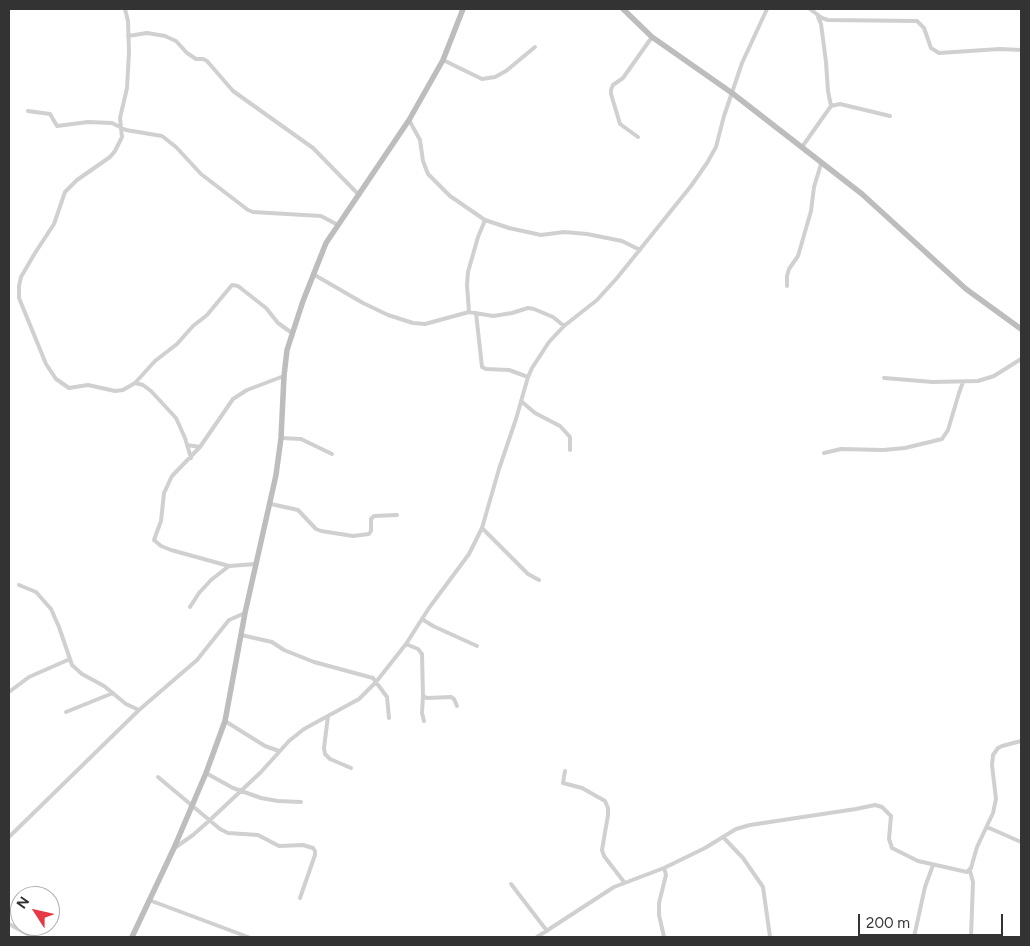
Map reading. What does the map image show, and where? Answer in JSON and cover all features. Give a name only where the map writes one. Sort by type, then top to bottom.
[{"type":"street","points":[[125,9],[128,36],[127,88],[120,118],[122,137],[110,157],[77,180],[65,192],[54,224],[22,277],[18,292],[46,364],[56,380],[69,388],[94,386],[115,391],[122,390],[135,383],[154,361],[177,344],[193,326],[208,315],[232,285],[238,286],[266,308],[278,323],[292,333]]},
{"type":"street","points":[[132,937],[174,848],[206,773],[225,720],[245,612],[271,504],[281,438],[287,350],[313,274],[326,243],[408,120],[443,60],[463,9]]},
{"type":"street","points":[[623,9],[652,37],[732,93],[862,194],[966,289],[1021,329]]},
{"type":"street","points":[[174,848],[210,820],[261,772],[279,751],[304,729],[359,699],[376,682],[406,644],[469,554],[482,528],[528,377],[549,342],[564,326],[606,290],[691,186],[707,163],[716,147],[742,64],[767,9]]},
{"type":"street","points":[[810,9],[828,20],[917,21],[924,28],[930,48],[939,53],[1000,49],[1021,50]]},
{"type":"street","points":[[816,14],[821,24],[831,106]]},
{"type":"street","points":[[128,36],[147,33],[165,36],[176,41],[196,59],[203,58],[207,60],[233,91],[313,148],[359,195]]},
{"type":"street","points":[[638,137],[620,124],[610,94],[614,85],[623,78],[652,37]]},
{"type":"street","points":[[443,60],[482,80],[495,77],[506,71],[535,47]]},
{"type":"street","points":[[802,147],[831,106],[840,104],[890,116]]},
{"type":"street","points":[[28,111],[50,114],[57,126],[88,122],[112,123],[132,132],[156,134],[168,139],[201,174],[248,210],[253,212],[321,216],[338,225]]},
{"type":"street","points":[[408,120],[420,140],[423,161],[428,174],[450,196],[485,220],[509,228],[541,235],[564,232],[587,234],[622,241],[640,250]]},
{"type":"street","points":[[787,286],[787,276],[800,250],[811,211],[817,175],[821,164]]},
{"type":"street","points":[[469,312],[468,272],[485,220]]},
{"type":"street","points":[[313,274],[362,304],[413,324],[424,324],[469,312],[493,316],[528,308],[554,317],[564,326]]},
{"type":"street","points":[[476,313],[482,367],[486,369],[509,370],[528,377]]},
{"type":"street","points":[[884,378],[933,382],[978,381],[994,376],[1021,359]]},
{"type":"street","points":[[140,376],[142,385]]},
{"type":"street","points":[[256,564],[229,566],[171,550],[160,546],[154,540],[161,521],[162,500],[167,484],[172,476],[200,447],[234,399],[246,390],[284,376]]},
{"type":"street","points":[[824,453],[841,449],[883,450],[905,448],[942,439],[948,430],[963,382]]},
{"type":"street","points":[[135,383],[151,391],[176,418],[191,458]]},
{"type":"street","points":[[521,400],[535,413],[560,426],[570,437],[570,450]]},
{"type":"street","points":[[281,438],[301,439],[332,454]]},
{"type":"street","points":[[187,445],[200,447]]},
{"type":"street","points":[[271,504],[298,510],[316,529],[321,531],[353,536],[369,534],[371,519],[374,516],[397,515]]},
{"type":"street","points":[[482,528],[528,574],[539,580]]},
{"type":"street","points":[[190,607],[211,580],[229,566]]},
{"type":"street","points":[[18,585],[36,592],[51,609],[72,665],[78,671],[104,686],[126,704],[139,710]]},
{"type":"street","points":[[9,837],[139,710],[197,660],[229,620],[245,612]]},
{"type":"street","points":[[422,619],[477,646]]},
{"type":"street","points":[[241,635],[272,642],[284,650],[314,662],[373,678],[387,697],[389,718]]},
{"type":"street","points":[[406,644],[418,649],[422,654],[422,713],[424,721]]},
{"type":"street","points":[[9,692],[29,677],[70,659]]},
{"type":"street","points":[[66,712],[113,693]]},
{"type":"street","points":[[423,696],[427,698],[451,697],[457,706]]},
{"type":"street","points":[[328,716],[325,754],[336,762],[351,768]]},
{"type":"street","points":[[225,720],[265,746],[279,751]]},
{"type":"street","points":[[971,937],[973,882],[970,871],[977,847],[993,813],[996,799],[992,765],[993,755],[998,748],[1021,741]]},
{"type":"street","points":[[564,771],[563,783],[582,788],[605,801],[608,815],[602,850],[604,856],[624,882]]},
{"type":"street","points":[[206,773],[233,788],[261,798],[301,802]]},
{"type":"street","points":[[158,777],[220,829],[228,833],[251,833],[280,846],[303,845],[312,848],[315,851],[315,855],[300,898]]},
{"type":"street","points":[[537,937],[624,882],[664,868],[705,848],[736,829],[750,825],[856,810],[875,804],[882,807],[891,816],[889,839],[892,848],[918,861],[952,870],[970,871]]},
{"type":"street","points":[[987,827],[1021,842]]},
{"type":"street","points":[[723,837],[743,858],[763,887],[770,937],[776,937]]},
{"type":"street","points":[[914,937],[924,888],[933,865]]},
{"type":"street","points":[[664,868],[666,874],[659,903],[659,915],[664,937]]},
{"type":"street","points":[[511,884],[547,931]]},
{"type":"street","points":[[149,900],[236,936],[248,937]]},
{"type":"street","points":[[9,924],[33,937]]}]
